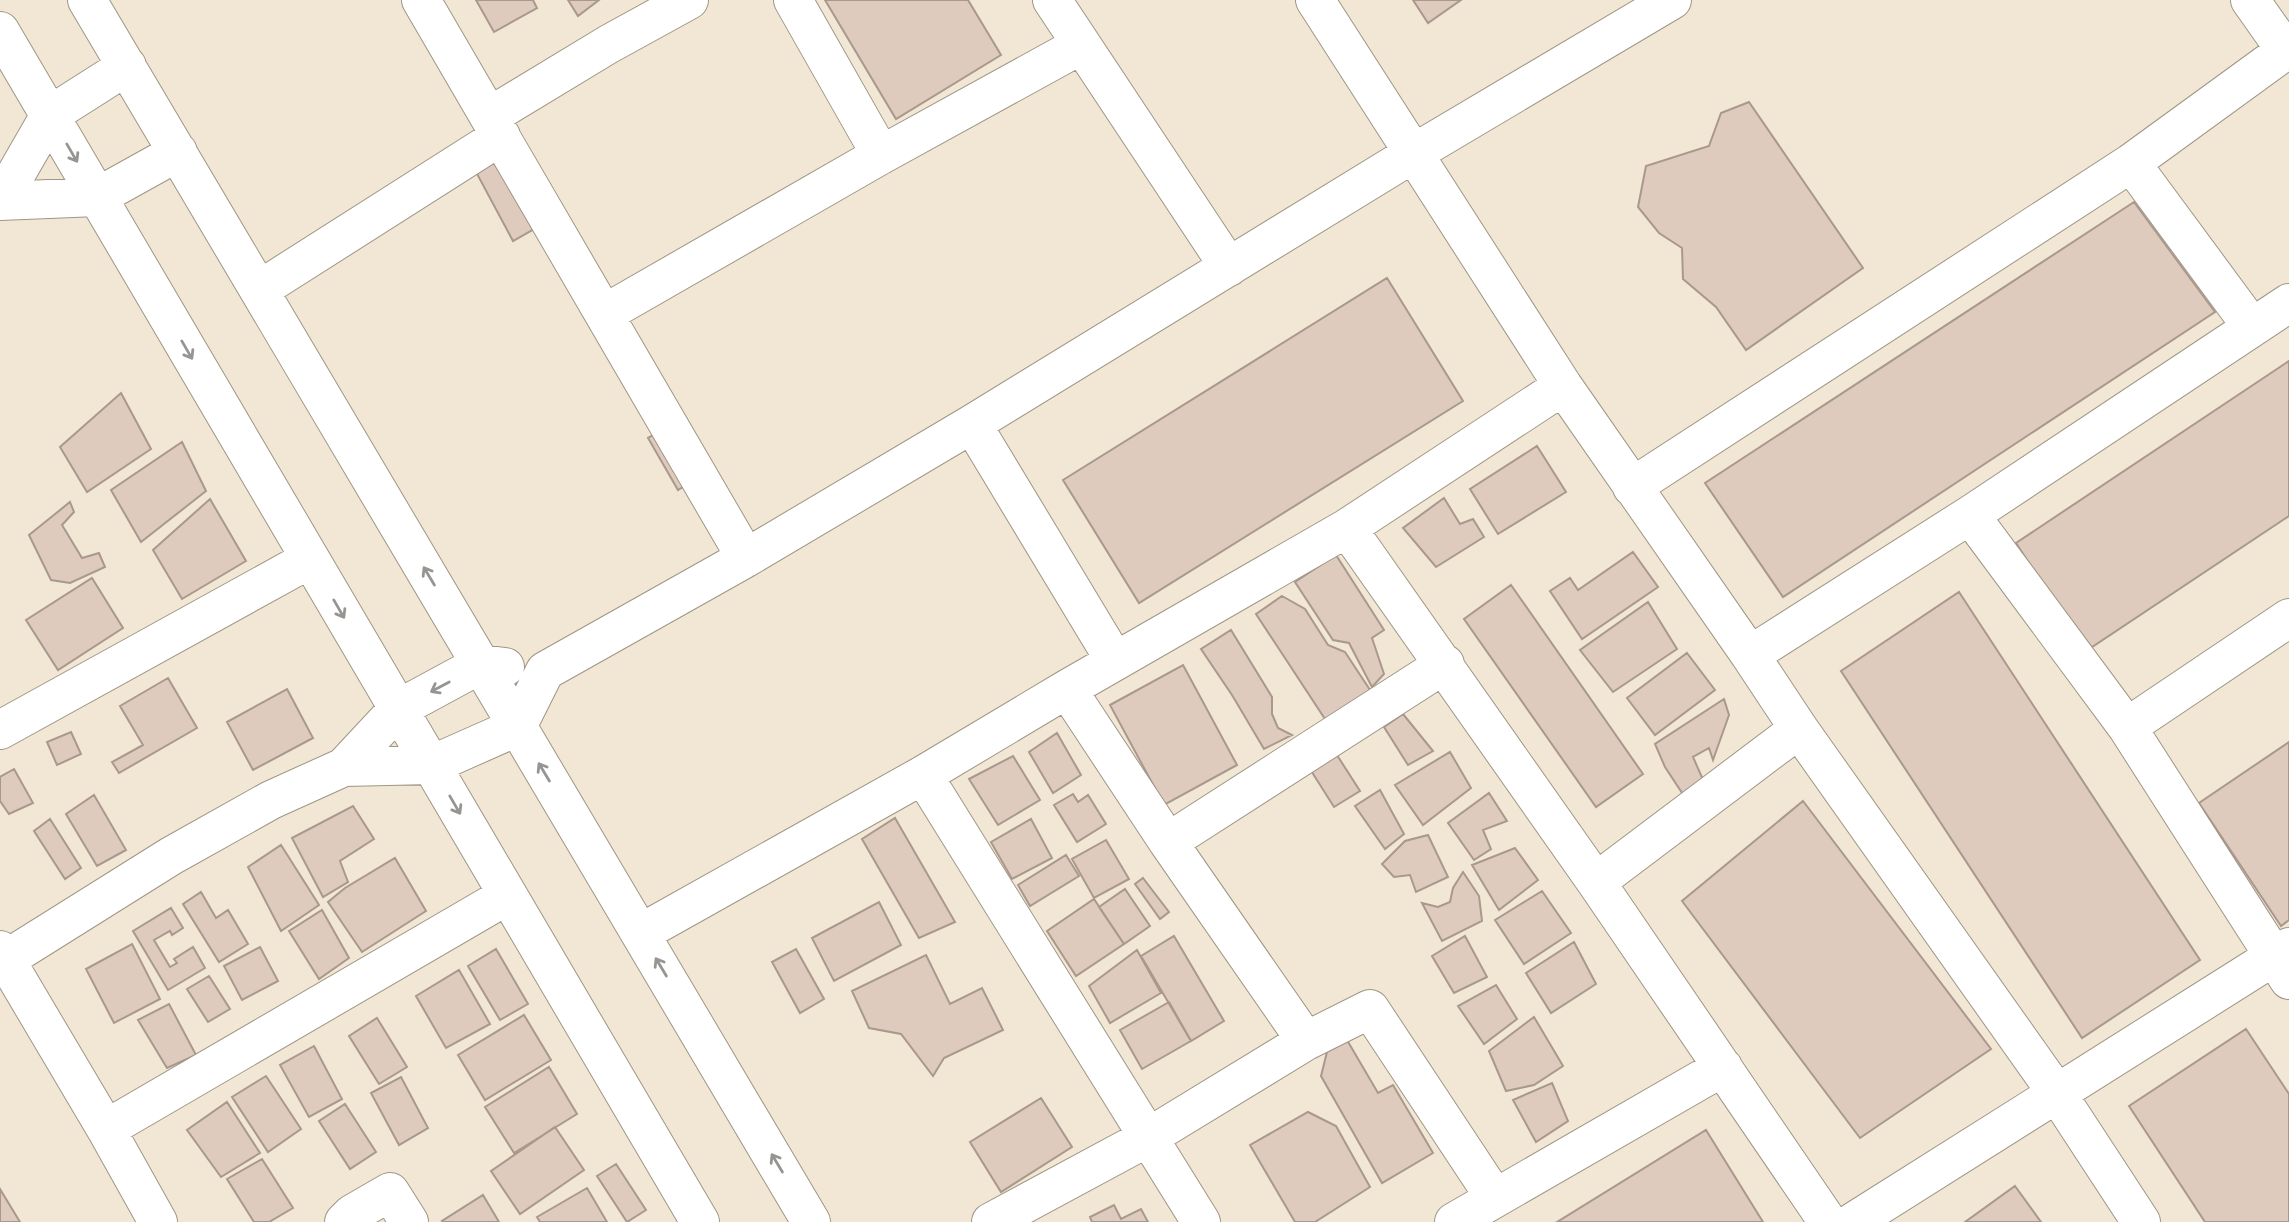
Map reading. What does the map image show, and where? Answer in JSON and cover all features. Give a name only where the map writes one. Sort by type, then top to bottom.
[{"type":"street","points":[[88,0],[811,1222]]},
{"type":"street","points":[[421,0],[747,558]]},
{"type":"street","points":[[259,290],[609,44],[689,0]]},
{"type":"street","points":[[793,0],[881,155]]},
{"type":"street","points":[[1052,0],[1229,267]]},
{"type":"street","points":[[1315,0],[1563,386],[1799,729],[2056,1092],[2141,1222]]},
{"type":"street","points":[[344,767],[431,765],[517,727],[545,671],[747,558],[1672,0]]},
{"type":"street","points":[[1632,487],[2131,163],[2287,50],[2250,0]]},
{"type":"street","points":[[0,31],[700,1222]]},
{"type":"street","points":[[604,314],[881,155],[1081,45]]},
{"type":"street","points":[[1,201],[50,116],[127,66]]},
{"type":"street","points":[[1,201],[97,197],[178,152]]},
{"type":"street","points":[[2131,163],[2252,327]]},
{"type":"street","points":[[1749,654],[1970,515],[2289,303]]},
{"type":"street","points":[[641,933],[923,775],[1347,527],[1563,386]]},
{"type":"street","points":[[972,424],[1115,661]]},
{"type":"street","points":[[1853,1222],[2056,1092],[2284,961],[2127,727],[1970,515]]},
{"type":"street","points":[[1347,527],[1596,882],[1828,1222]]},
{"type":"street","points":[[0,730],[310,559]]},
{"type":"street","points":[[2127,727],[2289,618]]},
{"type":"street","points":[[158,1222],[3,955],[271,800],[344,767],[398,709],[481,664],[545,671]]},
{"type":"street","points":[[1168,842],[1445,664]]},
{"type":"street","points":[[1067,689],[1168,842],[1306,1041]]},
{"type":"street","points":[[1596,882],[1799,729]]},
{"type":"street","points":[[923,775],[1201,1222]]},
{"type":"street","points":[[106,1129],[508,895]]},
{"type":"street","points":[[991,1222],[1147,1138],[1306,1041],[1370,1009],[1495,1198]]},
{"type":"street","points":[[1454,1222],[1723,1067]]},
{"type":"street","points":[[344,1222],[352,1214],[390,1192],[409,1222]]},
{"type":"building","points":[[476,0],[533,0],[537,8],[494,32]]},
{"type":"building","points":[[568,0],[599,0],[578,16]]},
{"type":"building","points":[[825,0],[968,0],[1001,55],[896,119]]},
{"type":"building","points":[[1413,0],[1461,0],[1428,23]]},
{"type":"building","points":[[1749,102],[1863,268],[1746,350],[1716,307],[1683,279],[1682,248],[1659,233],[1638,207],[1646,166],[1709,146],[1721,113]]},
{"type":"building","points":[[497,160],[534,229],[513,241],[476,172]]},
{"type":"building","points":[[2134,202],[2215,312],[1783,597],[1705,483]]},
{"type":"building","points":[[1387,278],[1463,401],[1139,603],[1063,480]]},
{"type":"building","points":[[2289,361],[2289,516],[2086,651],[2016,543]]},
{"type":"building","points":[[121,393],[151,449],[87,492],[60,447]]},
{"type":"building","points":[[664,429],[694,480],[678,490],[648,438]]},
{"type":"building","points":[[182,442],[206,491],[141,542],[111,490]]},
{"type":"building","points":[[1537,446],[1566,492],[1498,534],[1470,489]]},
{"type":"building","points":[[1444,498],[1460,524],[1473,519],[1484,537],[1436,567],[1403,528]]},
{"type":"building","points":[[210,499],[246,561],[182,599],[153,550]]},
{"type":"building","points":[[70,502],[74,512],[62,525],[82,558],[99,553],[105,567],[70,583],[51,580],[29,535]]},
{"type":"building","points":[[1633,552],[1658,587],[1582,639],[1550,591],[1570,578],[1578,590]]},
{"type":"building","points":[[1336,555],[1384,630],[1372,638],[1384,674],[1372,687],[1349,643],[1333,640],[1295,582]]},
{"type":"building","points":[[92,578],[123,628],[58,670],[26,620]]},
{"type":"building","points":[[1511,585],[1643,774],[1596,807],[1464,619]]},
{"type":"building","points":[[1959,592],[2200,960],[2082,1038],[1841,671]]},
{"type":"building","points":[[1282,596],[1305,609],[1328,645],[1345,652],[1372,693],[1327,722],[1256,614]]},
{"type":"building","points":[[1648,602],[1677,649],[1613,692],[1580,650]]},
{"type":"building","points":[[1231,630],[1272,697],[1272,714],[1278,728],[1292,735],[1264,749],[1201,649]]},
{"type":"building","points":[[1687,653],[1715,690],[1655,735],[1627,698]]},
{"type":"building","points":[[1183,665],[1237,765],[1164,805],[1110,705]]},
{"type":"building","points":[[168,678],[197,728],[119,773],[112,762],[143,745],[120,706]]},
{"type":"building","points":[[287,689],[313,738],[253,770],[227,722]]},
{"type":"building","points":[[1724,699],[1729,715],[1713,760],[1709,748],[1693,757],[1704,782],[1686,799],[1665,767],[1655,744]]},
{"type":"building","points":[[1403,714],[1433,751],[1408,765],[1384,727]]},
{"type":"building","points":[[71,732],[81,754],[57,765],[47,742]]},
{"type":"building","points":[[1057,733],[1081,775],[1053,793],[1029,752]]},
{"type":"building","points":[[2289,742],[2289,920],[2281,926],[2199,803]]},
{"type":"building","points":[[1335,752],[1360,791],[1334,807],[1310,769]]},
{"type":"building","points":[[1450,752],[1471,788],[1423,825],[1395,785]]},
{"type":"building","points":[[1013,756],[1040,800],[998,825],[969,779]]},
{"type":"building","points":[[14,769],[33,803],[9,814],[0,801],[0,777]]},
{"type":"building","points":[[1380,790],[1404,834],[1385,849],[1355,806]]},
{"type":"building","points":[[1489,793],[1507,821],[1483,830],[1491,849],[1474,860],[1448,823]]},
{"type":"building","points":[[1073,794],[1078,802],[1088,795],[1106,824],[1077,842],[1054,805]]},
{"type":"building","points":[[94,795],[126,850],[97,866],[66,814]]},
{"type":"building","points":[[1803,801],[1991,1049],[1860,1138],[1682,901]]},
{"type":"building","points":[[353,806],[374,839],[340,861],[348,882],[323,897],[292,838]]},
{"type":"building","points":[[895,818],[955,922],[919,938],[862,839]]},
{"type":"building","points":[[50,819],[81,868],[65,879],[34,831]]},
{"type":"building","points":[[1031,819],[1052,858],[1012,879],[991,842]]},
{"type":"building","points":[[1428,835],[1448,877],[1416,892],[1410,875],[1394,877],[1382,864],[1405,841]]},
{"type":"building","points":[[1106,840],[1129,879],[1094,898],[1072,859]]},
{"type":"building","points":[[281,845],[319,905],[281,931],[248,867]]},
{"type":"building","points":[[1515,848],[1538,880],[1499,910],[1472,865]]},
{"type":"building","points":[[1066,855],[1079,876],[1030,906],[1018,885]]},
{"type":"building","points":[[395,858],[426,911],[362,952],[328,902],[345,888]]},
{"type":"building","points":[[1463,872],[1479,896],[1482,921],[1442,941],[1422,903],[1438,907],[1450,902],[1453,888]]},
{"type":"building","points":[[1143,878],[1169,912],[1160,919],[1135,884]]},
{"type":"building","points":[[1125,889],[1150,926],[1124,944],[1099,907]]},
{"type":"building","points":[[1542,891],[1571,933],[1524,964],[1495,920]]},
{"type":"building","points":[[201,892],[216,918],[228,910],[248,944],[219,962],[183,904]]},
{"type":"building","points":[[1094,899],[1124,944],[1076,976],[1047,931]]},
{"type":"building","points":[[879,902],[901,945],[834,981],[812,938]]},
{"type":"building","points":[[171,908],[183,928],[172,935],[170,931],[154,940],[170,967],[177,963],[174,959],[193,947],[205,968],[168,990],[133,931]]},
{"type":"building","points":[[322,910],[349,958],[319,979],[289,931]]},
{"type":"building","points":[[1174,936],[1224,1021],[1191,1041],[1141,956]]},
{"type":"building","points":[[1465,936],[1487,977],[1454,993],[1432,956]]},
{"type":"building","points":[[1574,942],[1596,984],[1551,1013],[1526,973]]},
{"type":"building","points":[[132,944],[160,999],[114,1023],[86,969]]},
{"type":"building","points":[[260,947],[278,981],[242,1000],[224,966]]},
{"type":"building","points":[[496,949],[528,1004],[500,1020],[468,966]]},
{"type":"building","points":[[796,949],[824,999],[800,1013],[772,962]]},
{"type":"building","points":[[1137,950],[1161,993],[1110,1023],[1089,986]]},
{"type":"building","points":[[926,955],[950,1004],[982,988],[1003,1030],[944,1058],[933,1076],[901,1034],[869,1028],[852,991]]},
{"type":"building","points":[[459,970],[490,1024],[446,1048],[416,996]]},
{"type":"building","points":[[209,976],[230,1009],[208,1022],[187,989]]},
{"type":"building","points":[[1496,985],[1517,1019],[1484,1044],[1458,1006]]},
{"type":"building","points":[[1169,1002],[1191,1041],[1142,1069],[1120,1030]]},
{"type":"building","points":[[169,1004],[196,1055],[167,1068],[138,1020]]},
{"type":"building","points":[[524,1015],[551,1060],[485,1100],[458,1055]]},
{"type":"building","points":[[1534,1017],[1563,1066],[1534,1085],[1506,1091],[1489,1051]]},
{"type":"building","points":[[377,1018],[407,1067],[379,1084],[349,1036]]},
{"type":"building","points":[[2246,1029],[2289,1094],[2289,1222],[2205,1222],[2129,1106]]},
{"type":"building","points":[[1347,1040],[1378,1093],[1393,1085],[1433,1153],[1382,1183],[1321,1076],[1327,1052]]},
{"type":"building","points":[[314,1046],[342,1099],[309,1117],[280,1065]]},
{"type":"building","points":[[549,1067],[577,1114],[514,1153],[485,1107]]},
{"type":"building","points":[[266,1076],[301,1129],[268,1152],[232,1097]]},
{"type":"building","points":[[401,1077],[428,1128],[399,1145],[371,1093]]},
{"type":"building","points":[[1552,1083],[1568,1121],[1536,1142],[1513,1100]]},
{"type":"building","points":[[1041,1098],[1072,1147],[1001,1192],[970,1142]]},
{"type":"building","points":[[227,1102],[260,1153],[221,1177],[187,1130]]},
{"type":"building","points":[[345,1104],[376,1152],[350,1169],[319,1121]]},
{"type":"building","points":[[1308,1112],[1336,1126],[1370,1187],[1315,1222],[1295,1222],[1250,1145]]},
{"type":"building","points":[[555,1127],[584,1170],[520,1214],[491,1171]]},
{"type":"building","points":[[1706,1130],[1763,1222],[1557,1222]]},
{"type":"building","points":[[262,1159],[293,1208],[269,1222],[254,1222],[227,1179]]},
{"type":"building","points":[[616,1164],[646,1210],[627,1222],[597,1176]]},
{"type":"building","points":[[2015,1186],[2041,1222],[1965,1222]]},
{"type":"building","points":[[587,1188],[607,1222],[540,1222],[537,1217]]},
{"type":"building","points":[[0,1189],[20,1222],[0,1222]]},
{"type":"building","points":[[483,1195],[499,1222],[442,1221]]},
{"type":"building","points":[[1114,1205],[1121,1219],[1141,1209],[1148,1222],[1092,1222],[1090,1217]]}]
